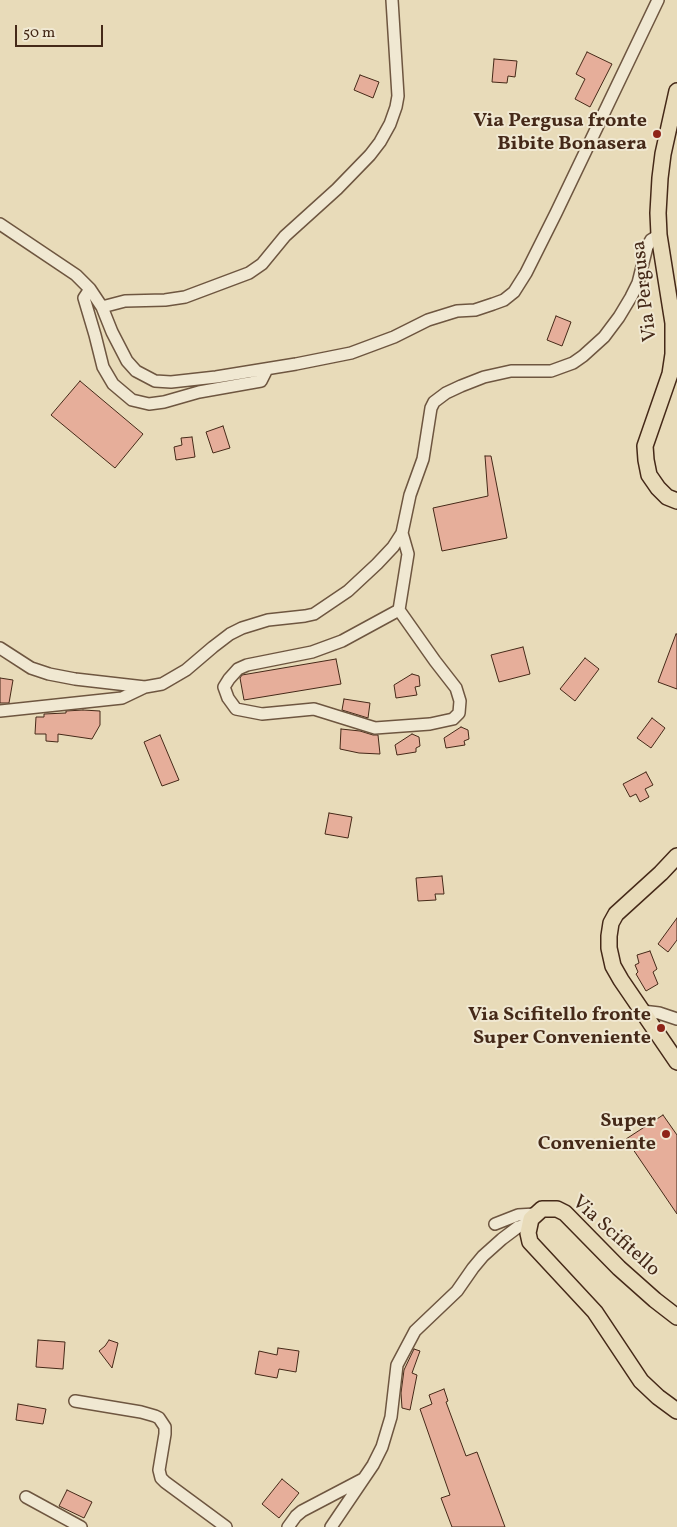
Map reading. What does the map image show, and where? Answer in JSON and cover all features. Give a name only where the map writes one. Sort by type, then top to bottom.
[{"type":"main road","name":"Via Pergusa","points":[[677,91],[661,170],[658,213],[658,235],[673,323],[673,354],[670,374],[645,446],[649,475],[667,497],[677,501]]},
{"type":"main road","points":[[677,856],[616,914],[609,936],[609,948],[613,966],[677,1062]]},
{"type":"main road","name":"Via Scifitello","points":[[532,1219],[542,1209],[557,1208],[565,1213],[619,1268],[677,1317]]},
{"type":"main road","points":[[532,1219],[528,1233],[530,1242],[595,1312],[641,1381],[677,1411]]},
{"type":"street","points":[[102,307],[125,301],[165,300],[185,297],[249,273],[262,264],[285,236],[337,189],[370,155],[390,124],[398,96],[392,0]]},
{"type":"street","points":[[0,224],[76,275],[90,289],[102,307],[112,332],[128,362],[136,371],[156,380],[171,382],[268,369],[351,353],[428,320],[457,311],[475,310],[504,300],[514,292],[526,273],[556,213],[658,0]]},
{"type":"street","points":[[0,711],[122,698],[145,687],[169,681],[186,670],[230,634],[242,628],[268,620],[305,616],[324,608],[363,578],[393,547],[402,533],[410,495],[423,459],[431,408],[434,402],[446,393],[484,378],[511,371],[552,371],[572,364],[583,356],[604,337],[632,297],[638,283],[647,247],[651,240],[658,235]]},
{"type":"street","points":[[90,289],[84,298],[103,367],[113,384],[132,400],[149,404],[164,402],[199,392],[261,382],[268,369]]},
{"type":"street","points":[[399,610],[342,641],[312,652],[247,664],[238,669],[224,687],[228,698],[236,709],[262,714],[314,709],[375,728],[430,724],[453,719],[459,713],[460,701],[456,688],[399,610],[408,554],[402,533]]},
{"type":"street","points":[[0,648],[30,668],[49,674],[145,687]]},
{"type":"street","points":[[642,1010],[659,1012],[677,1018]]},
{"type":"street","points":[[495,1224],[518,1216],[532,1219]]},
{"type":"street","points":[[331,1527],[373,1465],[382,1447],[391,1417],[397,1365],[414,1332],[457,1291],[483,1256],[502,1239],[532,1219]]},
{"type":"street","points":[[75,1401],[142,1412],[159,1418],[165,1427],[159,1470],[161,1478],[226,1527]]},
{"type":"street","points":[[288,1527],[302,1511],[364,1478]]},
{"type":"street","points":[[26,1497],[81,1527]]},
{"type":"building","points":[[587,52],[612,64],[590,107],[575,99],[585,79],[576,74]]},
{"type":"building","points":[[494,59],[517,61],[515,77],[508,76],[507,83],[492,82]]},
{"type":"building","points":[[360,75],[379,82],[373,98],[354,90]]},
{"type":"building","points":[[556,316],[571,322],[562,346],[547,340]]},
{"type":"building","points":[[80,381],[143,434],[115,468],[51,415]]},
{"type":"building","points":[[223,426],[230,448],[213,453],[206,432]]},
{"type":"building","points":[[192,437],[195,457],[176,460],[174,447],[182,445],[181,438]]},
{"type":"building","points":[[485,456],[491,456],[507,538],[442,551],[433,508],[488,496]]},
{"type":"building","points":[[677,634],[677,689],[658,682]]},
{"type":"building","points":[[523,647],[530,674],[499,682],[491,655]]},
{"type":"building","points":[[585,658],[599,669],[575,701],[560,689]]},
{"type":"building","points":[[336,659],[341,684],[244,700],[240,678],[242,675]]},
{"type":"building","points":[[412,674],[419,676],[420,686],[415,687],[417,695],[396,698],[394,685]]},
{"type":"building","points":[[0,678],[13,680],[9,703],[0,703]]},
{"type":"building","points":[[344,699],[370,703],[368,718],[342,710]]},
{"type":"building","points":[[83,710],[100,711],[100,725],[92,739],[58,734],[58,742],[46,741],[46,734],[35,734],[36,717],[44,717],[44,714]]},
{"type":"building","points":[[652,718],[665,728],[651,748],[637,738]]},
{"type":"building","points":[[461,727],[468,730],[469,739],[464,741],[465,745],[446,748],[444,738]]},
{"type":"building","points":[[341,729],[378,735],[380,754],[359,753],[340,749]]},
{"type":"building","points":[[412,734],[419,737],[420,746],[416,748],[416,752],[397,755],[395,745]]},
{"type":"building","points":[[160,735],[179,780],[162,786],[144,742]]},
{"type":"building","points":[[646,772],[653,785],[645,789],[649,797],[640,802],[636,794],[630,797],[623,784]]},
{"type":"building","points":[[329,813],[352,817],[348,838],[325,834]]},
{"type":"building","points":[[442,876],[444,894],[435,894],[436,900],[418,901],[416,878]]},
{"type":"building","points":[[677,918],[677,940],[668,952],[658,944]]},
{"type":"building","points":[[650,951],[657,969],[653,972],[658,984],[646,991],[636,974],[638,972],[635,965],[639,963],[637,955]]},
{"type":"building","points":[[663,1115],[677,1135],[677,1214],[626,1139]]},
{"type":"building","points":[[38,1340],[65,1342],[63,1369],[36,1367]]},
{"type":"building","points":[[109,1340],[118,1343],[112,1368],[99,1351]]},
{"type":"building","points":[[278,1348],[299,1351],[296,1372],[279,1369],[277,1378],[255,1374],[259,1351],[277,1355]]},
{"type":"building","points":[[414,1349],[420,1351],[412,1373],[417,1375],[410,1410],[402,1408],[401,1393],[404,1370]]},
{"type":"building","points":[[444,1389],[448,1401],[446,1402],[466,1456],[477,1452],[505,1527],[452,1527],[441,1498],[450,1495],[420,1409],[432,1404],[429,1395]]},
{"type":"building","points":[[18,1404],[46,1409],[43,1424],[16,1420]]},
{"type":"building","points":[[282,1479],[299,1493],[279,1518],[262,1504]]},
{"type":"building","points":[[67,1490],[92,1502],[84,1518],[59,1506]]},
{"type":"place","name":"Via Pergusa fronte Bibite Bonasera","points":[[657,134]]},
{"type":"place","name":"Via Scifitello fronte Super Conveniente","points":[[661,1028]]},
{"type":"place","name":"Super Conveniente","points":[[666,1134]]}]
